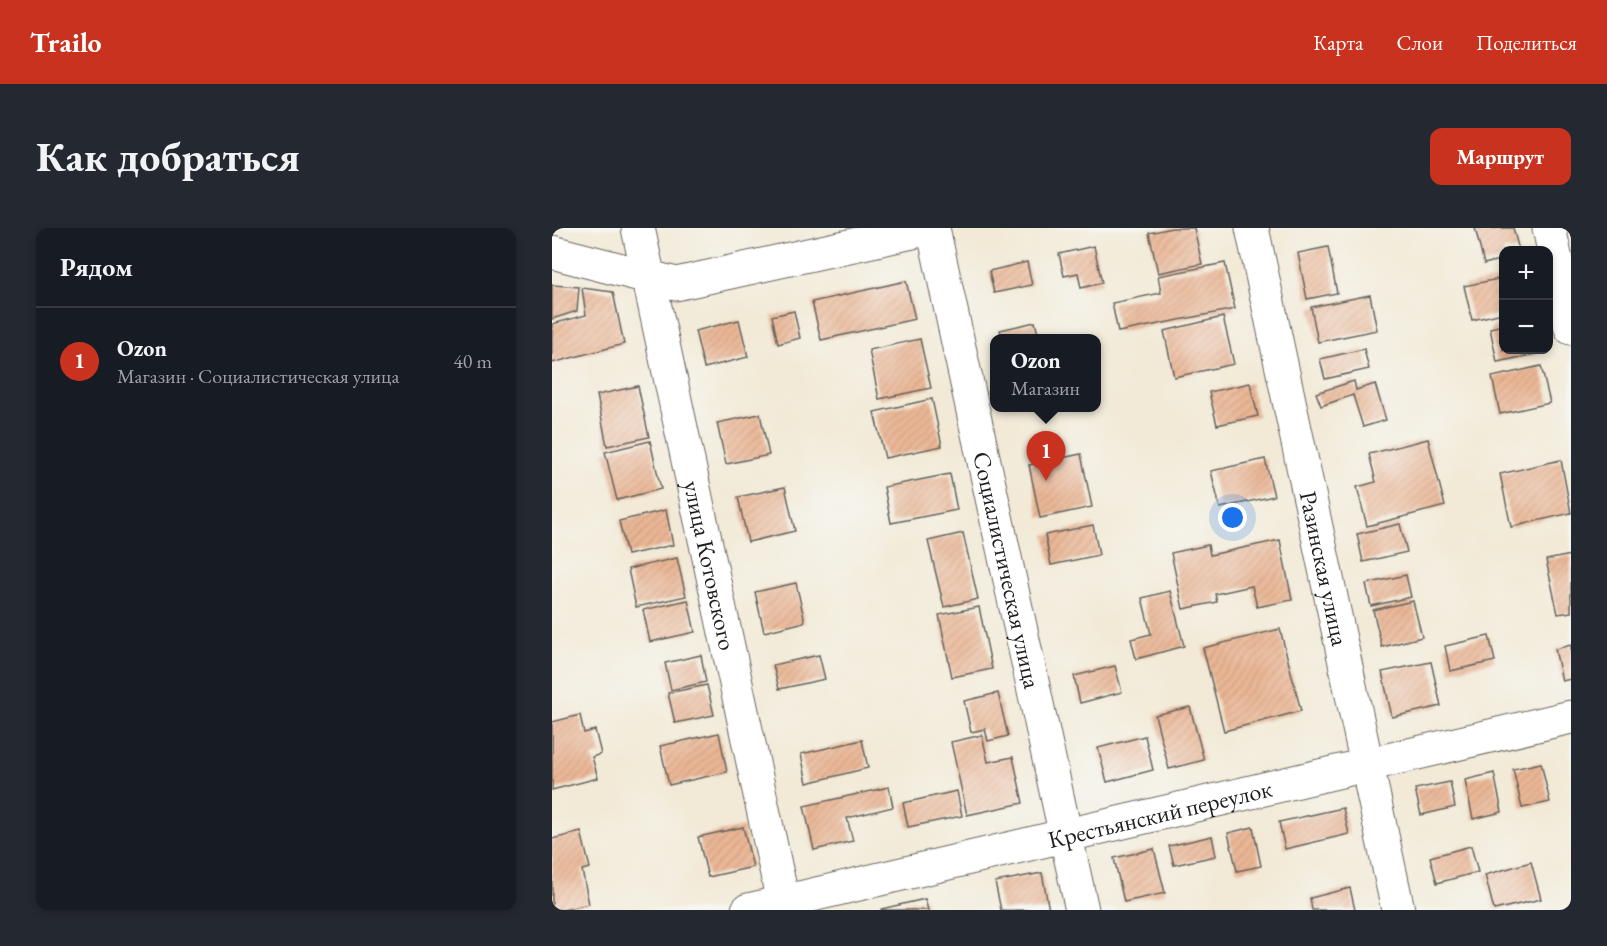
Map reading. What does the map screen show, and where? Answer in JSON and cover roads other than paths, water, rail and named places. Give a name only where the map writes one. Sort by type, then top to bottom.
[{"type":"street","name":"улица Котовского","points":[[638,228],[783,902]]},
{"type":"street","points":[[552,252],[676,284],[932,228]]},
{"type":"street","name":"Социалистическая улица","points":[[932,228],[1083,910]]},
{"type":"street","name":"Разинская улица","points":[[1252,228],[1398,910]]},
{"type":"street","points":[[1549,228],[1571,328]]},
{"type":"street","name":"Крестьянский переулок","points":[[748,910],[783,902],[853,898],[1066,835],[1571,717]]},
{"type":"place","name":"Ozon","points":[[1046,481]]}]
